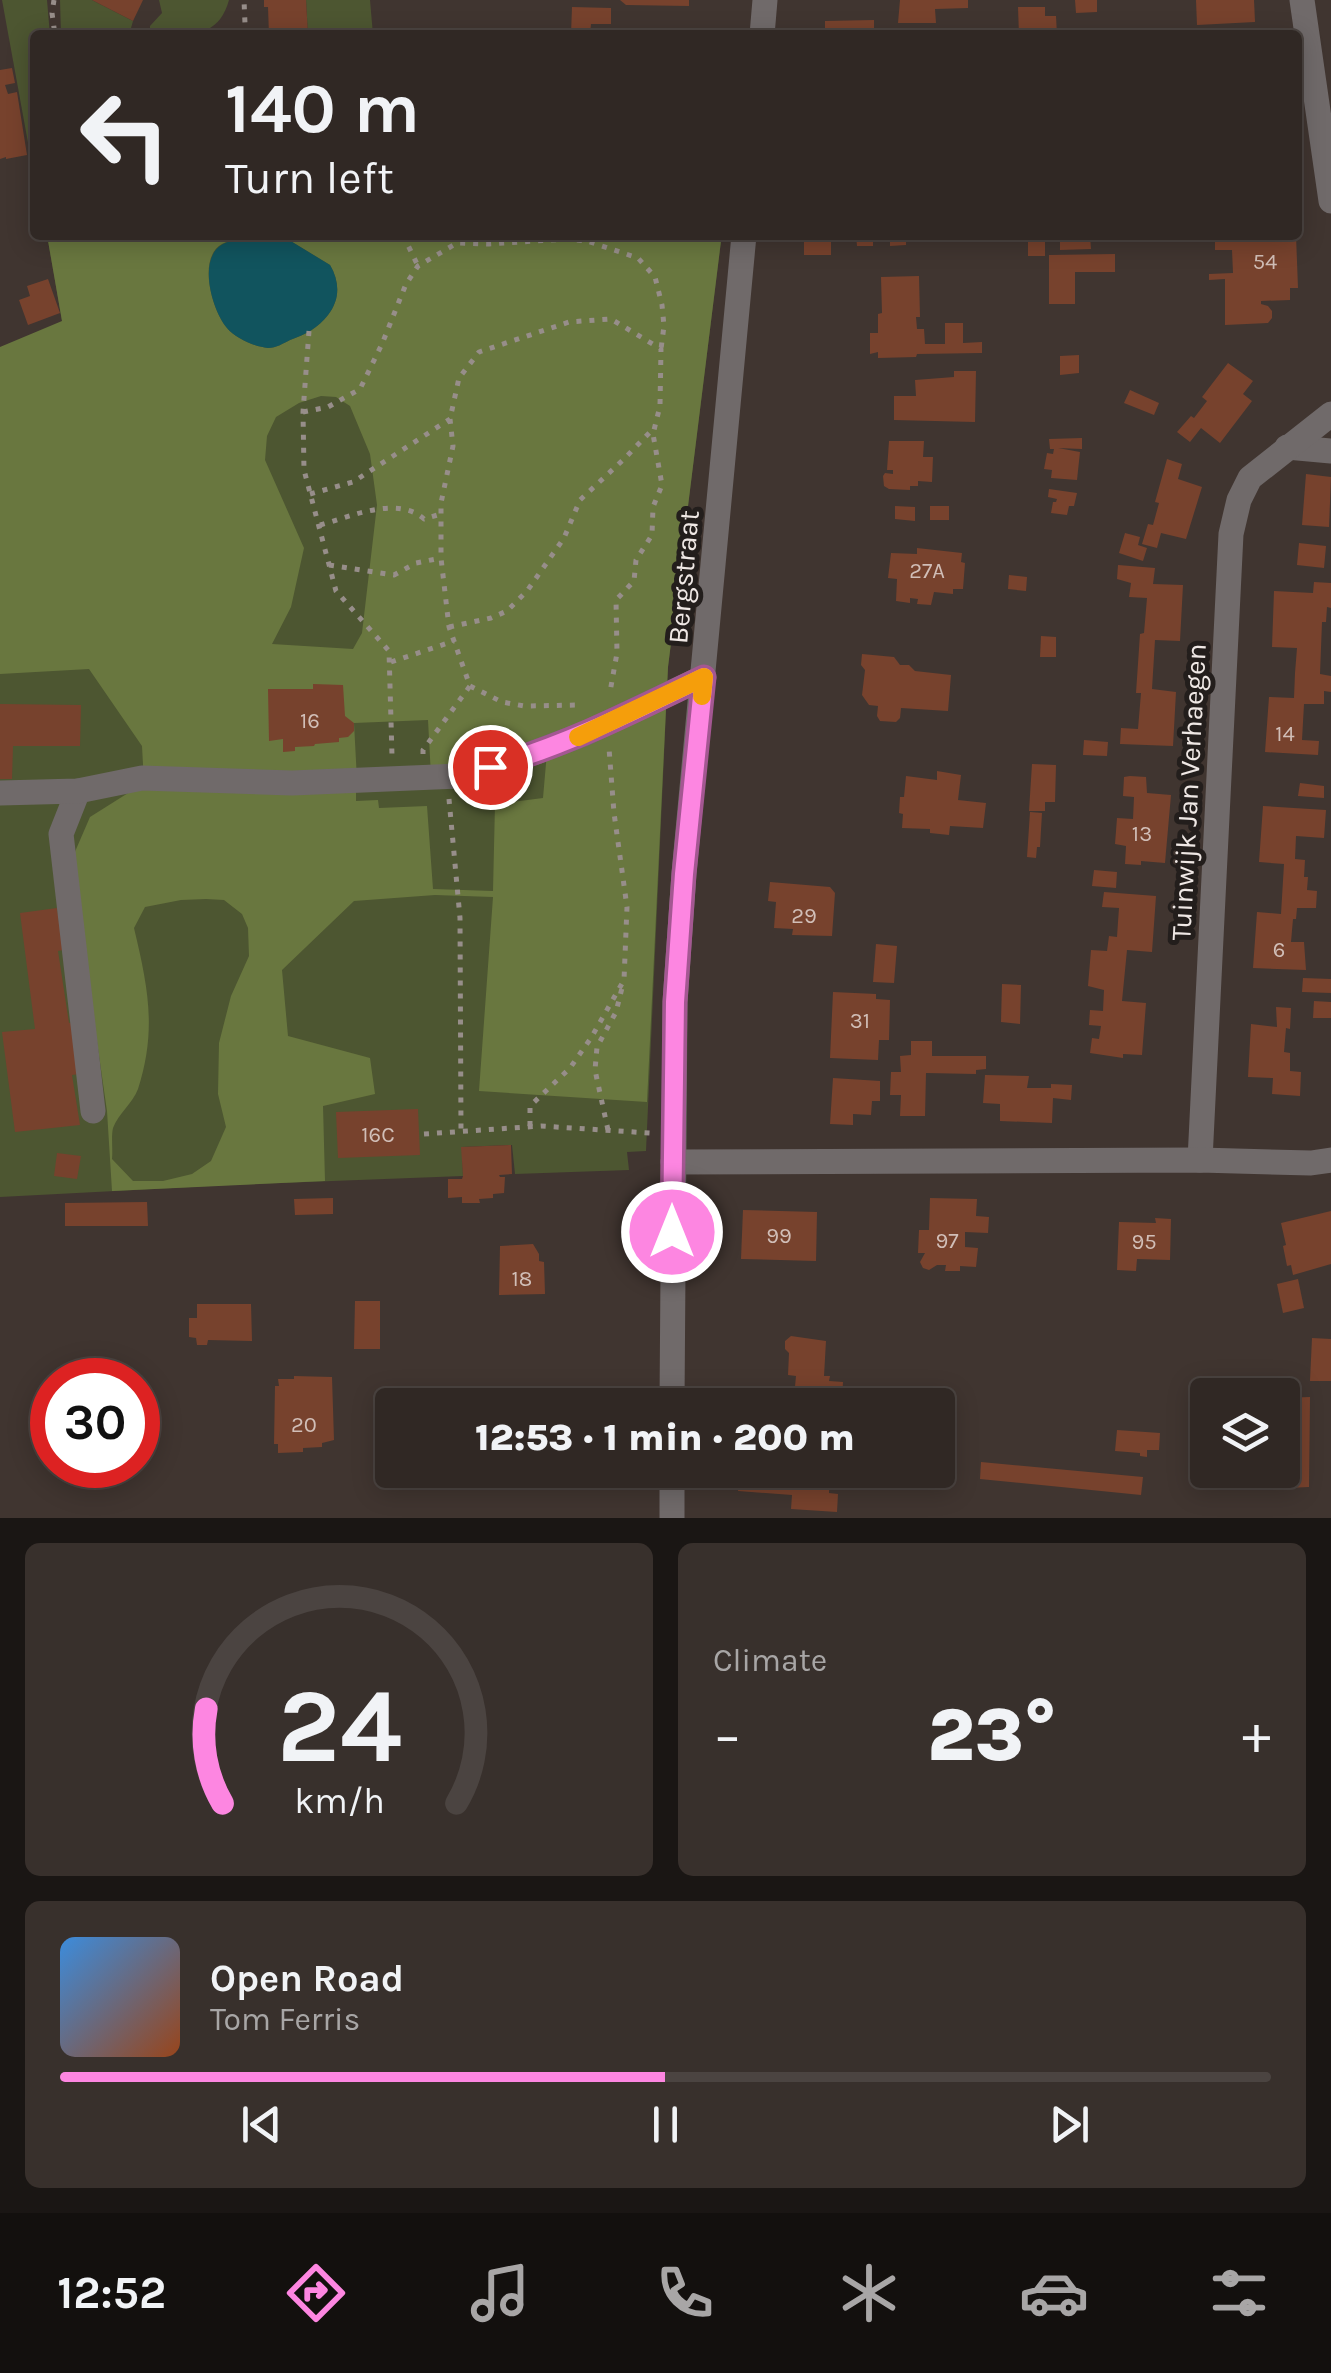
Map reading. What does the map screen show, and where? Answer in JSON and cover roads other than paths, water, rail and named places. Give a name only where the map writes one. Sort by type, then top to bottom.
[{"type":"street","points":[[762,30],[765,0]]},
{"type":"street","points":[[1302,0],[1322,66],[1331,200]]},
{"type":"street","name":"Bergstraat","points":[[672,1388],[675,1002],[744,240]]},
{"type":"street","name":"Tuinwijk Jan Verhaegen","points":[[1200,1160],[1231,534],[1239,500],[1250,478],[1331,414]]},
{"type":"street","points":[[1288,447],[1331,451]]},
{"type":"street","points":[[0,793],[78,791],[142,778],[292,783],[459,776],[520,758],[704,677]]},
{"type":"street","points":[[78,791],[61,834],[92,1112]]},
{"type":"street","points":[[673,1162],[1200,1160],[1311,1164],[1331,1160]]},
{"type":"street","points":[[672,1488],[672,1518]]},
{"type":"water","points":[[289,240],[330,265],[336,278],[337,297],[328,315],[306,333],[268,348],[235,335],[221,320],[212,297],[209,272],[215,251],[230,241]]}]
